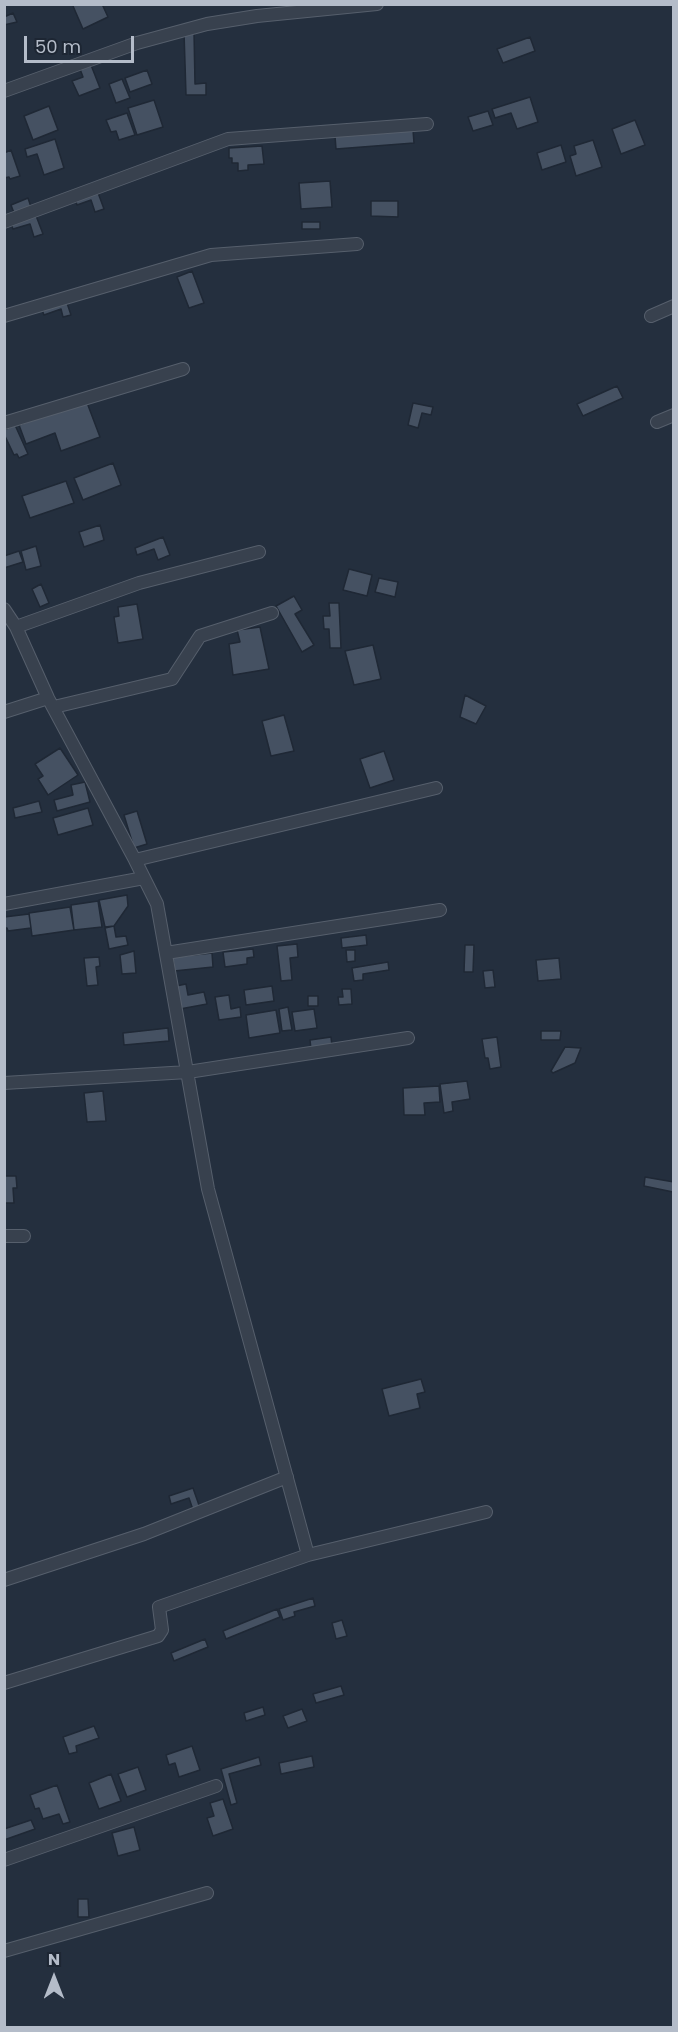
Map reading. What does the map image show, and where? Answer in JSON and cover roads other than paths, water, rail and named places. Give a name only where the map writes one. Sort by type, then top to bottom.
[{"type":"street","points":[[4,91],[137,44],[207,24],[257,16],[377,4]]},
{"type":"street","points":[[4,222],[228,139],[427,124]]},
{"type":"street","points":[[4,316],[211,255],[357,244]]},
{"type":"street","points":[[651,316],[674,306]]},
{"type":"street","points":[[4,423],[183,369]]},
{"type":"street","points":[[657,422],[674,415]]},
{"type":"street","points":[[16,627],[139,582],[259,552]]},
{"type":"street","points":[[5,612],[16,627],[51,703],[157,904],[208,1190],[308,1555]]},
{"type":"street","points":[[4,712],[172,678],[200,636],[272,613]]},
{"type":"street","points":[[135,860],[436,788]]},
{"type":"street","points":[[4,904],[144,878]]},
{"type":"street","points":[[166,952],[440,910]]},
{"type":"street","points":[[4,1083],[188,1072],[408,1038]]},
{"type":"street","points":[[4,1236],[24,1236]]},
{"type":"street","points":[[4,1580],[144,1534],[287,1478]]},
{"type":"street","points":[[4,1683],[158,1636],[162,1630],[159,1607],[308,1555],[486,1512]]},
{"type":"street","points":[[4,1860],[216,1786]]},
{"type":"street","points":[[4,1951],[207,1893]]}]
